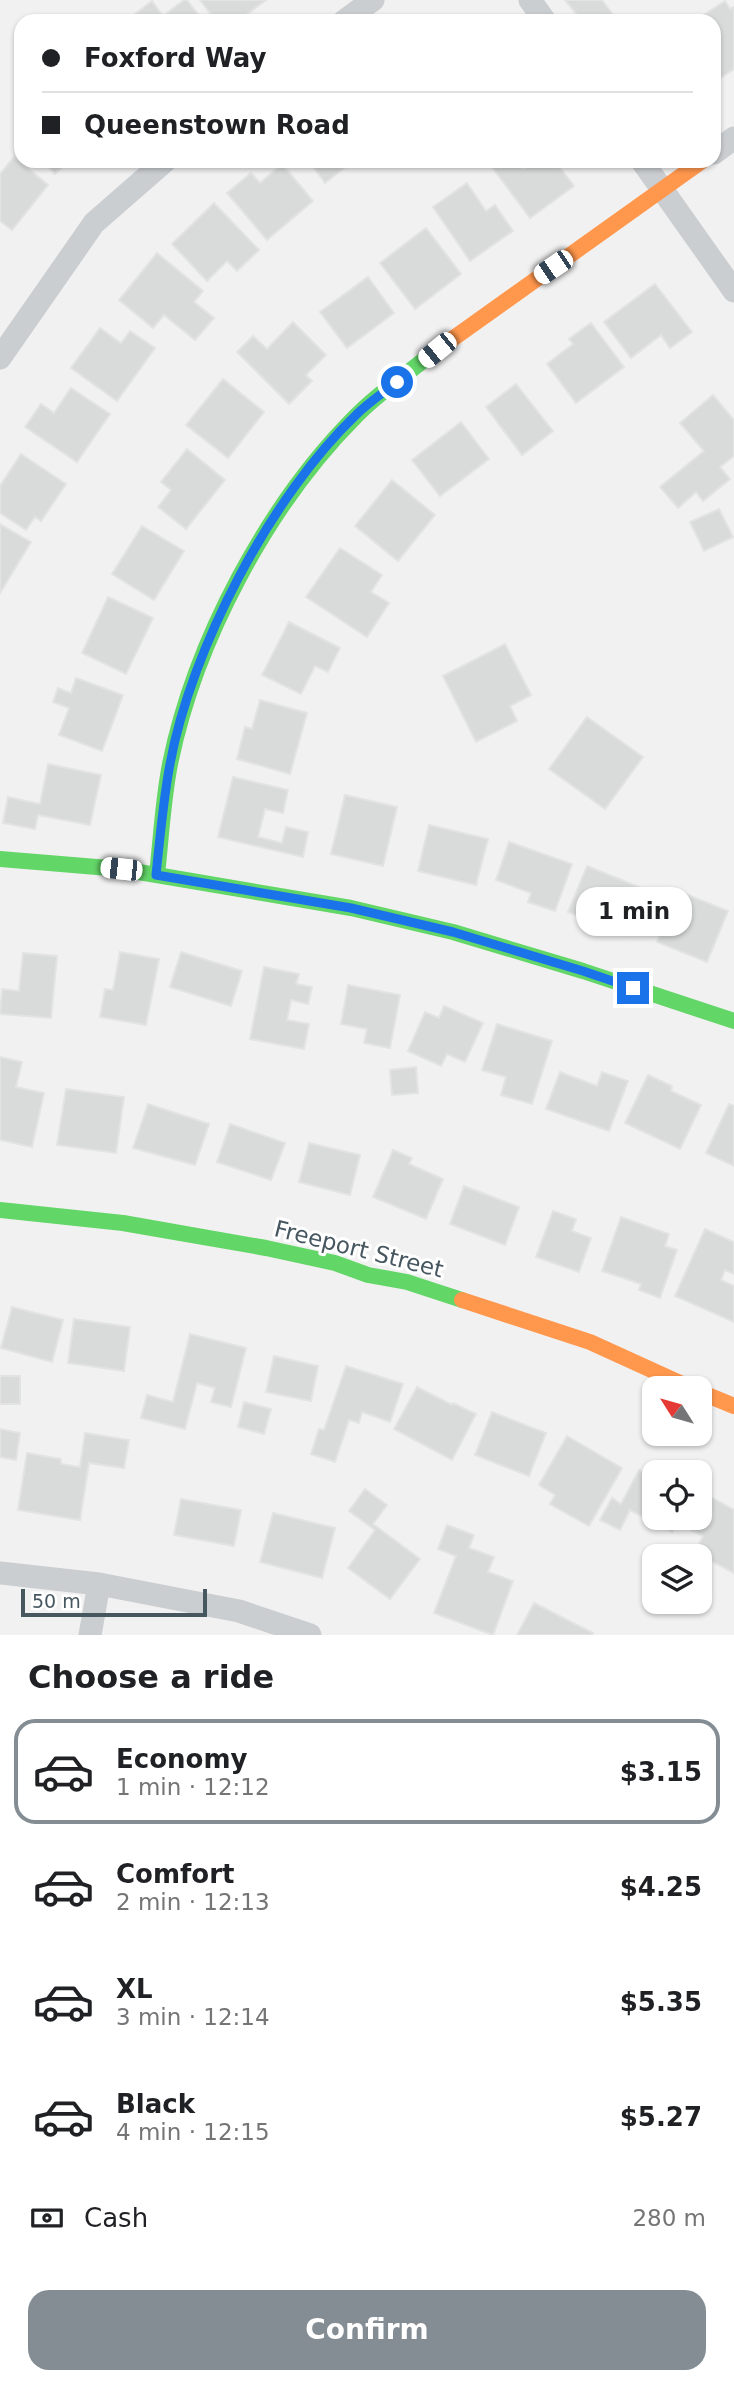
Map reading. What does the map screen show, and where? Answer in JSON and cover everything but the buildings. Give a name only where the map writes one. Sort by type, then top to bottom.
[{"type":"street","points":[[354,14],[373,0]]},
{"type":"street","points":[[0,358],[94,223],[157,168]]},
{"type":"street","points":[[647,168],[734,291]]},
{"type":"street","points":[[156,875],[170,764],[197,668],[225,605],[275,516],[313,463],[357,414],[437,350],[692,168]]},
{"type":"street","points":[[0,859],[26,859],[121,869],[351,908],[453,932],[734,1021]]},
{"type":"street","name":"Freeport Street","points":[[0,1210],[123,1223],[335,1263],[368,1275],[407,1282],[554,1329],[590,1342],[665,1376]]},
{"type":"street","points":[[712,1397],[734,1406]]},
{"type":"street","points":[[0,1573],[99,1584],[239,1611],[310,1635]]},
{"type":"street","points":[[90,1635],[99,1584]]},
{"type":"traffic: fast","points":[[157,875],[170,764],[182,717],[197,670],[239,577],[293,490],[324,451],[365,408],[430,355]]},
{"type":"traffic: fast","points":[[0,859],[121,869],[351,908],[453,932],[734,1021]]},
{"type":"traffic: fast","points":[[0,1210],[123,1223],[266,1248],[335,1263],[368,1275],[407,1282],[462,1300]]},
{"type":"traffic: slow","points":[[430,355],[692,168]]},
{"type":"traffic: slow","points":[[462,1300],[590,1342],[665,1376]]},
{"type":"traffic: slow","points":[[712,1397],[734,1406]]},
{"type":"route","points":[[397,382],[357,414],[313,463],[275,516],[225,605],[197,668],[177,733],[170,764],[156,875],[351,908],[453,932],[633,988]]}]
